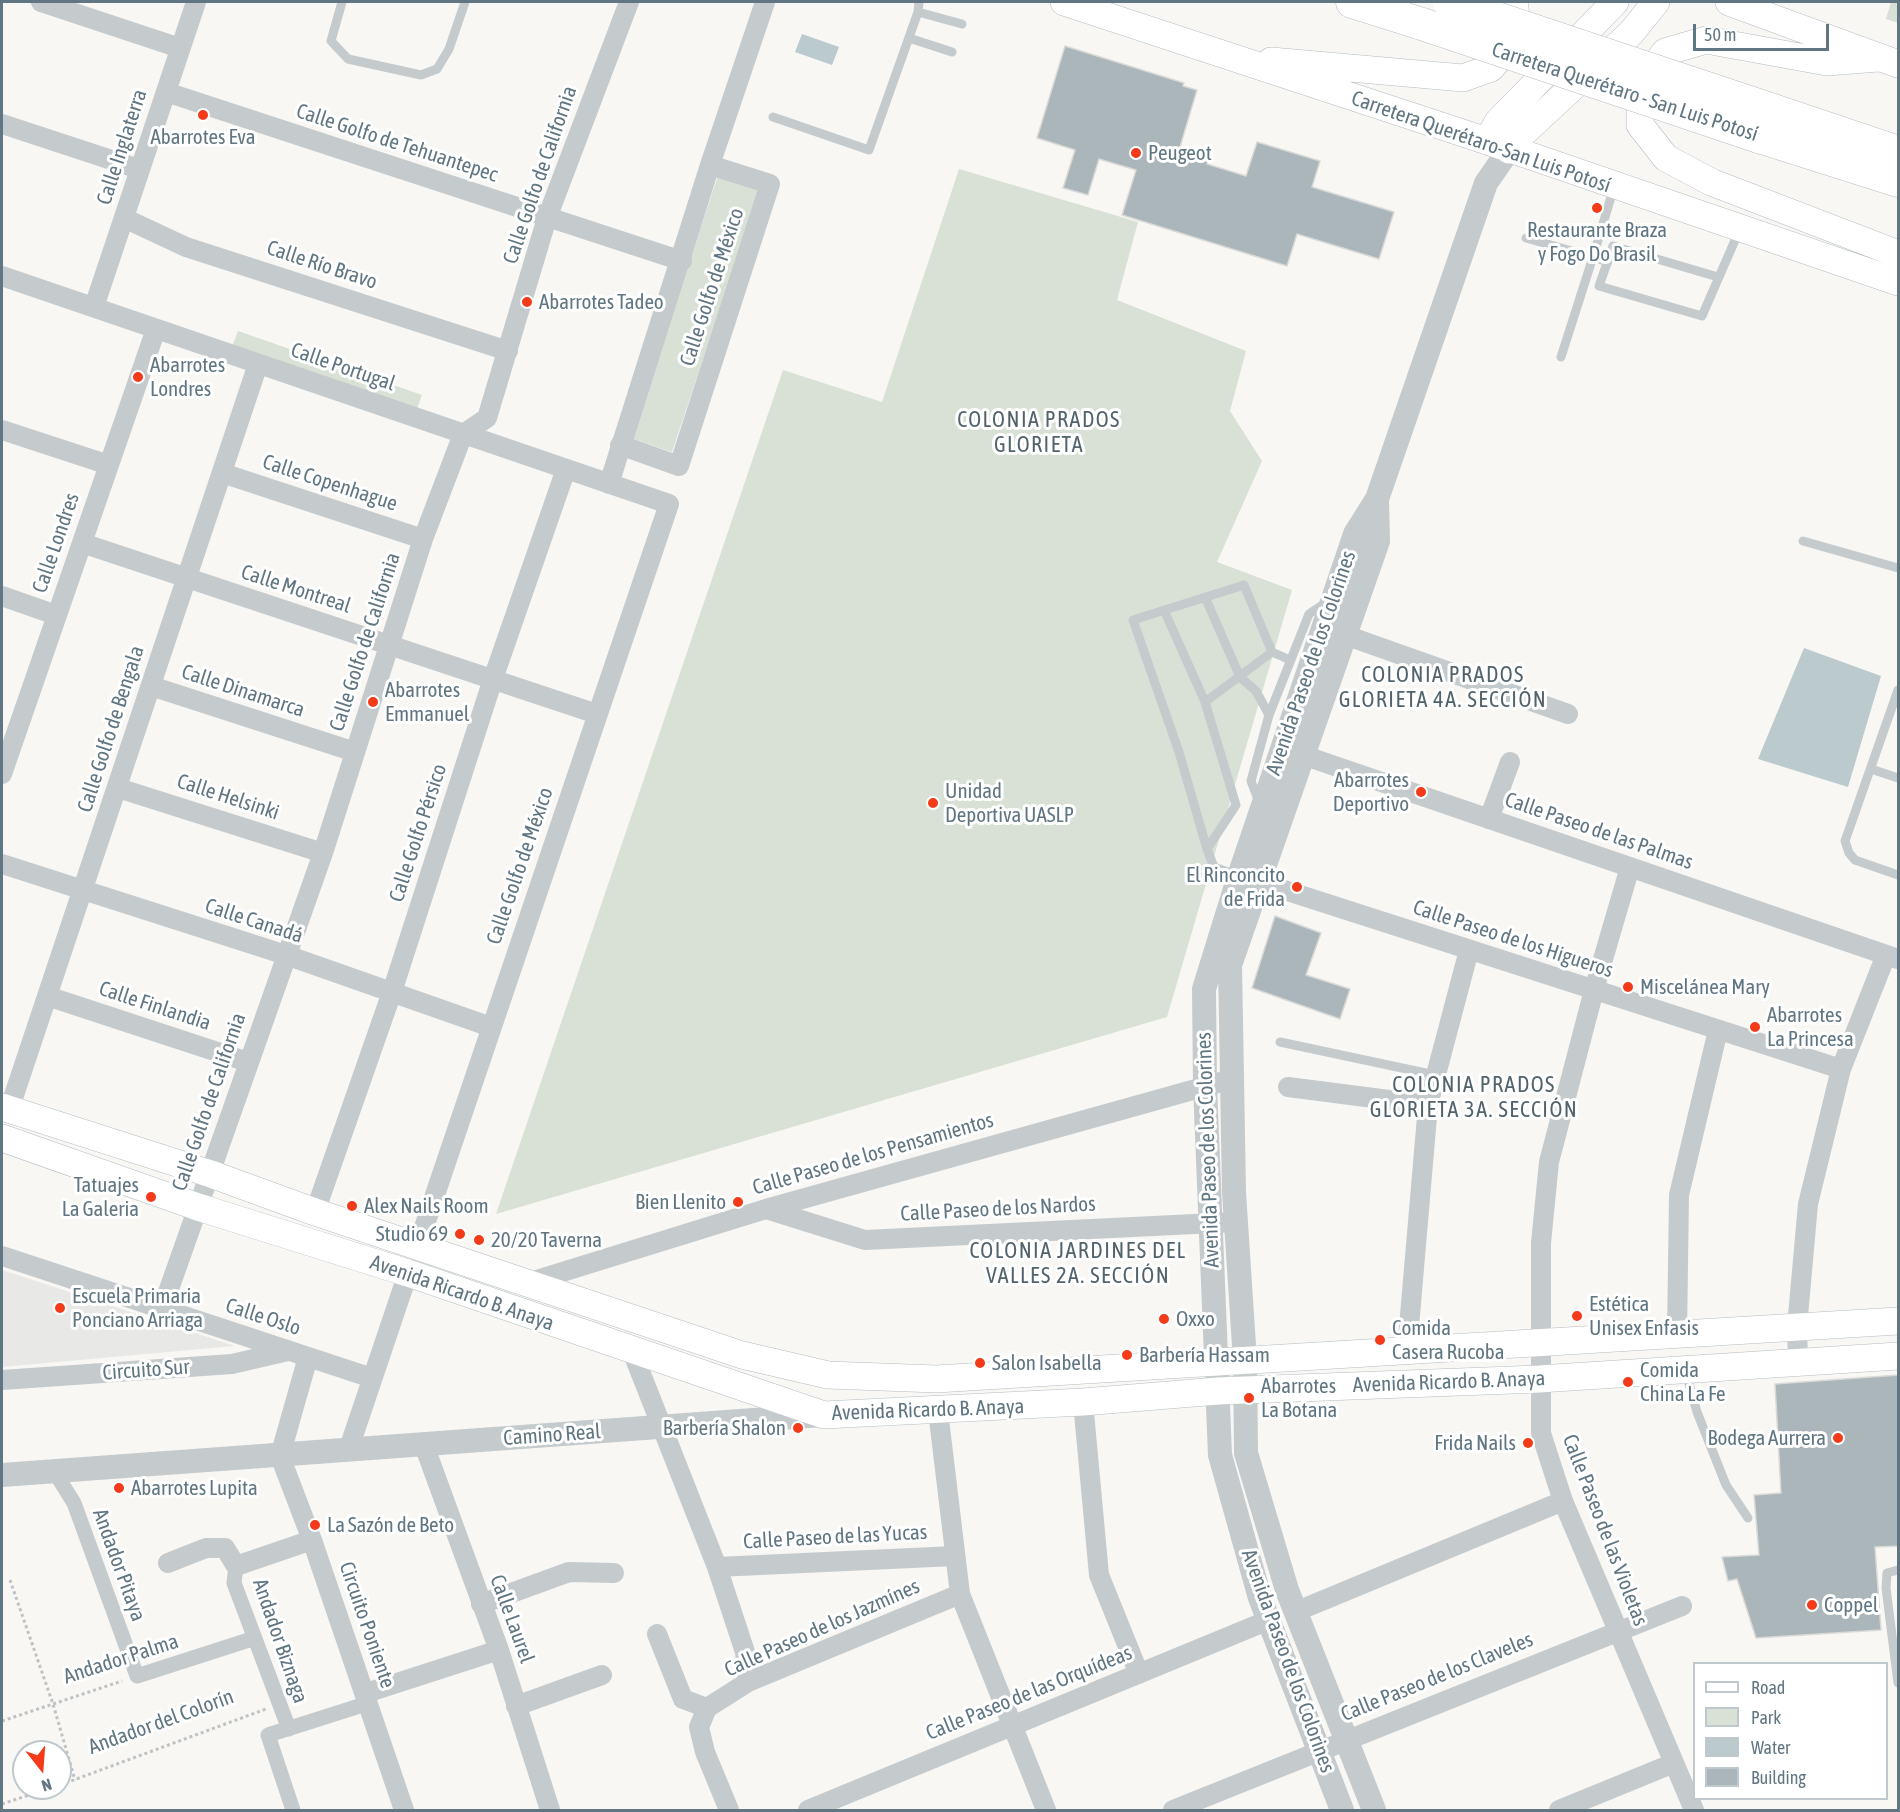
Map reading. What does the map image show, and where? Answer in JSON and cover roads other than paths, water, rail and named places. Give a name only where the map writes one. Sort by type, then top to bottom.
[{"type":"highway","name":"Carretera Querétaro - San Luis Potosí","points":[[1352,2],[1763,123],[1899,152]]},
{"type":"highway","name":"Carretera Querétaro - San Luis Potosí","points":[[1449,2],[1763,123],[1899,181]]},
{"type":"main road","name":"Carretera Querétaro-San Luis Potosí","points":[[1064,2],[1899,282]]},
{"type":"main road","points":[[1230,58],[1357,67],[1463,78],[1491,68],[1510,46],[1516,16],[1514,2]]},
{"type":"main road","points":[[1615,2],[1498,122],[1498,146],[1522,134],[1630,33],[1656,2]]},
{"type":"main road","points":[[1729,2],[1888,61]]},
{"type":"main road","points":[[1888,61],[1827,62],[1706,40],[1665,52],[1641,85],[1640,125],[1666,158],[1711,182],[1899,254]]},
{"type":"main road","name":"Avenida Ricardo B. Anaya","points":[[5,1109],[211,1174],[315,1212],[530,1282],[742,1355],[828,1375],[936,1379],[1899,1322]]},
{"type":"main road","name":"Avenida Ricardo B. Anaya","points":[[2,1138],[198,1207],[408,1273],[824,1415],[938,1411],[1231,1390],[1539,1378],[1899,1356]]},
{"type":"street","points":[[41,2],[180,48]]},
{"type":"street","name":"Calle Inglaterra","points":[[94,307],[196,2]]},
{"type":"street","name":"Calle Golfo de California","points":[[162,1309],[323,853],[423,539],[463,434],[487,418],[547,218],[629,2]]},
{"type":"street","name":"Calle Golfo de México","points":[[609,484],[682,261],[710,165],[765,2]]},
{"type":"street","name":"Calle Golfo de Tehuantepec","points":[[166,92],[682,261]]},
{"type":"street","points":[[2,124],[140,170]]},
{"type":"street","name":"Avenida Paseo de los Colorines","points":[[1374,1810],[1295,1612],[1246,1453],[1231,1390],[1216,1362],[1205,1086],[1204,989],[1249,879],[1294,752],[1345,635],[1357,569],[1355,534],[1377,499],[1498,146]]},
{"type":"street","name":"Calle Golfo de México","points":[[620,445],[680,466],[770,183],[710,165]]},
{"type":"street","name":"Calle Río Bravo","points":[[124,218],[186,247],[508,351]]},
{"type":"street","name":"Calle Portugal","points":[[2,276],[669,504]]},
{"type":"street","name":"Calle Londres","points":[[2,767],[156,329]]},
{"type":"street","name":"Calle Golfo de Bengala","points":[[5,1109],[47,996],[118,788],[258,364]]},
{"type":"street","points":[[2,430],[109,465]]},
{"type":"street","name":"Calle Golfo Pérsico","points":[[315,1212],[392,992],[493,679],[566,469]]},
{"type":"street","name":"Calle Copenhague","points":[[222,473],[423,539]]},
{"type":"street","name":"Avenida Paseo de los Colorines","points":[[1342,1810],[1269,1620],[1220,1455],[1231,1390],[1245,1361],[1236,1222],[1230,964],[1249,879],[1261,809],[1294,752],[1336,596],[1378,541],[1377,499]]},
{"type":"street","name":"Calle Golfo de México","points":[[418,1245],[669,504]]},
{"type":"street","points":[[1355,534],[1378,541]]},
{"type":"street","name":"Calle Montreal","points":[[82,543],[597,714]]},
{"type":"street","points":[[2,596],[56,615]]},
{"type":"street","points":[[1345,635],[1568,714]]},
{"type":"street","name":"Calle Dinamarca","points":[[151,686],[355,752]]},
{"type":"street","name":"Calle Paseo de las Palmas","points":[[1294,752],[1892,957]]},
{"type":"street","points":[[1489,819],[1510,762]]},
{"type":"street","name":"Calle Helsinki","points":[[118,788],[323,853]]},
{"type":"street","name":"Calle Canadá","points":[[2,864],[82,892],[286,955],[491,1027]]},
{"type":"street","name":"Calle Paseo de las Violetas","points":[[1630,867],[1594,990],[1549,1162],[1541,1243],[1539,1378],[1541,1433],[1563,1501],[1694,1810]]},
{"type":"street","name":"Calle Paseo de los Higueros","points":[[1249,879],[1841,1069]]},
{"type":"street","points":[[1407,1350],[1428,1105],[1469,950]]},
{"type":"street","points":[[1798,1362],[1797,1328],[1808,1204],[1841,1069],[1892,957]]},
{"type":"street","name":"Calle Finlandia","points":[[47,996],[248,1062]]},
{"type":"street","points":[[1677,1335],[1679,1195],[1718,1030]]},
{"type":"street","name":"Calle Paseo de los Pensamientos","points":[[530,1282],[766,1209],[1232,1079]]},
{"type":"street","points":[[1288,1087],[1428,1105]]},
{"type":"street","name":"Calle Paseo de los Nardos","points":[[766,1209],[866,1240],[1236,1222]]},
{"type":"street","name":"Calle Oslo","points":[[2,1256],[372,1378]]},
{"type":"street","points":[[348,1451],[408,1273]]},
{"type":"street","points":[[632,1351],[717,1567],[746,1652],[748,1682]]},
{"type":"street","points":[[2,1474],[280,1456],[299,1354]]},
{"type":"street","name":"Circuito Sur","points":[[2,1380],[232,1364],[299,1354]]},
{"type":"street","points":[[1083,1402],[1099,1575],[1139,1674]]},
{"type":"street","points":[[938,1411],[960,1594],[1046,1810]]},
{"type":"street","name":"Camino Real","points":[[280,1456],[824,1415]]},
{"type":"street","name":"Calle Laurel","points":[[424,1445],[499,1650],[550,1810]]},
{"type":"street","name":"Circuito Poniente","points":[[280,1456],[312,1540],[404,1810]]},
{"type":"street","name":"Andador Pitaya","points":[[54,1471],[74,1503],[137,1676]]},
{"type":"street","points":[[1295,1612],[1563,1501]]},
{"type":"street","points":[[168,1563],[206,1548],[225,1548],[237,1566],[312,1540]]},
{"type":"street","name":"Calle Paseo de las Yucas","points":[[717,1567],[955,1556]]},
{"type":"street","name":"Andador Biznaga","points":[[237,1566],[234,1583],[289,1729]]},
{"type":"street","points":[[481,1604],[569,1572],[614,1573]]},
{"type":"street","name":"Calle Paseo de los Jazmínes","points":[[707,1708],[748,1682],[960,1594]]},
{"type":"street","name":"Calle Paseo de los Claveles","points":[[1173,1810],[1682,1606]]},
{"type":"street","name":"Calle Paseo de las Orquídeas","points":[[808,1810],[1269,1620]]},
{"type":"street","points":[[657,1635],[683,1699],[707,1708],[699,1727],[705,1752],[729,1810]]},
{"type":"street","name":"Andador Palma","points":[[137,1676],[255,1638]]},
{"type":"street","points":[[293,1810],[268,1736],[499,1650]]},
{"type":"street","points":[[516,1706],[602,1675]]},
{"type":"street","points":[[1559,1810],[1674,1763]]},
{"type":"lane","points":[[342,2],[331,41],[348,59],[421,75],[437,69],[449,49],[465,2]]},
{"type":"lane","points":[[773,117],[869,150],[918,12],[919,2]]},
{"type":"lane","points":[[918,12],[962,24]]},
{"type":"lane","points":[[909,38],[952,52]]},
{"type":"lane","points":[[1561,357],[1614,187]]},
{"type":"lane","points":[[1718,277],[1613,246],[1599,286],[1702,316],[1740,228]]},
{"type":"lane","points":[[1526,238],[1608,262]]},
{"type":"lane","points":[[1803,542],[1899,568]]},
{"type":"lane","points":[[1249,879],[1221,872],[1214,867],[1179,752],[1133,620],[1244,585],[1272,652],[1290,660]]},
{"type":"lane","points":[[1261,809],[1251,781],[1269,715],[1309,614],[1336,596]]},
{"type":"lane","points":[[1205,597],[1240,677],[1256,690],[1269,715]]},
{"type":"lane","points":[[1164,610],[1205,702],[1236,806],[1208,849]]},
{"type":"lane","points":[[1205,702],[1272,652]]},
{"type":"lane","points":[[1899,690],[1845,841],[1849,853],[1855,860],[1899,875]]},
{"type":"lane","points":[[1870,769],[1899,778]]},
{"type":"lane","points":[[1280,1042],[1435,1075]]},
{"type":"lane","points":[[1685,1369],[1697,1412],[1726,1485],[1748,1518]]},
{"type":"lane","points":[[1899,1570],[1887,1573],[1886,1588],[1899,1683]]},
{"type":"water","points":[[802,34],[839,47],[832,65],[795,52]]},
{"type":"water","points":[[1804,648],[1881,676],[1848,787],[1758,759]]},
{"type":"place","name":"Abarrotes Eva","points":[[203,115]]},
{"type":"place","name":"Peugeot","points":[[1136,153]]},
{"type":"place","name":"Restaurante Braza y Fogo Do Brasil","points":[[1597,208]]},
{"type":"place","name":"Abarrotes Tadeo","points":[[527,302]]},
{"type":"place","name":"Abarrotes Londres","points":[[138,377]]},
{"type":"place","name":"Abarrotes Emmanuel","points":[[373,702]]},
{"type":"place","name":"Abarrotes Deportivo","points":[[1421,792]]},
{"type":"place","name":"Unidad Deportiva UASLP","points":[[933,803]]},
{"type":"place","name":"El Rinconcito de Frida","points":[[1297,887]]},
{"type":"place","name":"Miscelánea Mary","points":[[1628,987]]},
{"type":"place","name":"Abarrotes La Princesa","points":[[1755,1027]]},
{"type":"place","name":"Tatuajes La Galeria","points":[[151,1197]]},
{"type":"place","name":"Bien Llenito","points":[[738,1202]]},
{"type":"place","name":"Alex Nails Room","points":[[352,1206]]},
{"type":"place","name":"Studio 69","points":[[460,1234]]},
{"type":"place","name":"20/20 Taverna","points":[[479,1240]]},
{"type":"place","name":"Escuela Primaria Ponciano Arriaga","points":[[60,1308]]},
{"type":"place","name":"Estética Unisex Enfasis","points":[[1577,1316]]},
{"type":"place","name":"Oxxo","points":[[1164,1319]]},
{"type":"place","name":"Comida Casera Rucoba","points":[[1380,1340]]},
{"type":"place","name":"Barbería Hassam","points":[[1127,1355]]},
{"type":"place","name":"Salon Isabella","points":[[980,1363]]},
{"type":"place","name":"Comida China La Fe","points":[[1628,1382]]},
{"type":"place","name":"Abarrotes La Botana","points":[[1249,1398]]},
{"type":"place","name":"Barbería Shalon","points":[[798,1428]]},
{"type":"place","name":"Bodega Aurrera","points":[[1838,1438]]},
{"type":"place","name":"Frida Nails","points":[[1528,1443]]},
{"type":"place","name":"Abarrotes Lupita","points":[[119,1488]]},
{"type":"place","name":"La Sazón de Beto","points":[[315,1525]]},
{"type":"place","name":"Coppel","points":[[1812,1605]]},
{"type":"district","name":"COLONIA PRADOS GLORIETA","points":[[1039,432]]},
{"type":"district","name":"COLONIA PRADOS GLORIETA 4A. SECCIÓN","points":[[1443,688]]},
{"type":"district","name":"COLONIA PRADOS GLORIETA 3A. SECCIÓN","points":[[1474,1098]]},
{"type":"district","name":"COLONIA JARDINES DEL VALLES 2A. SECCIÓN","points":[[1078,1264]]}]
